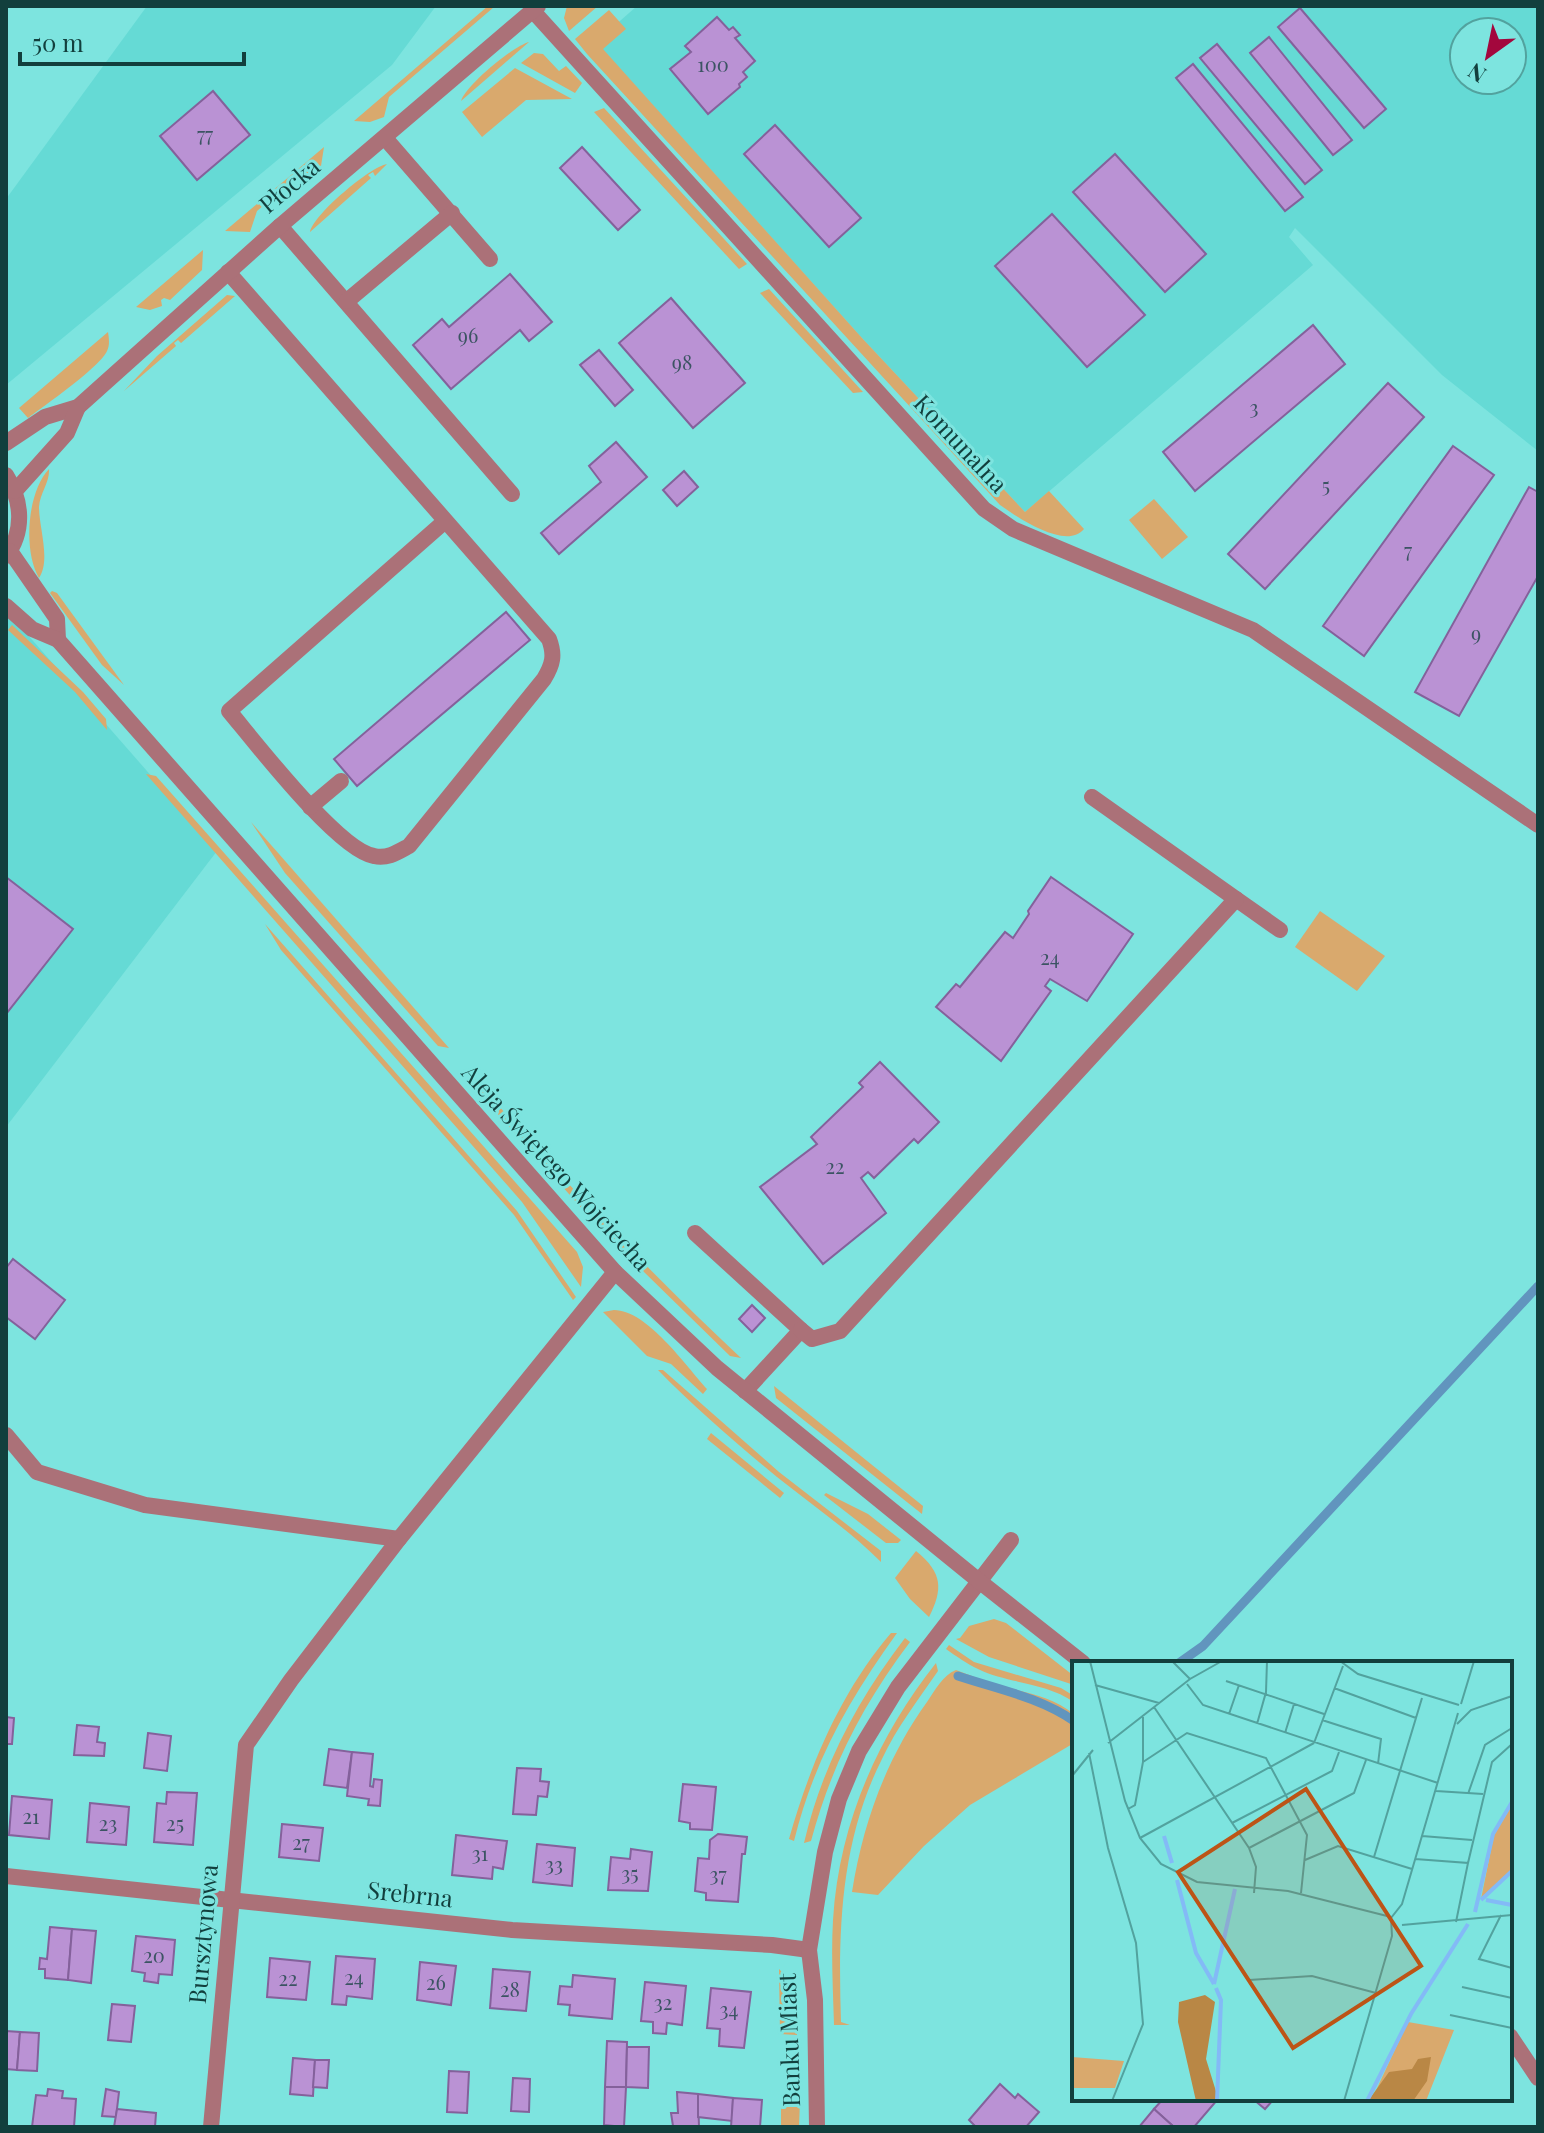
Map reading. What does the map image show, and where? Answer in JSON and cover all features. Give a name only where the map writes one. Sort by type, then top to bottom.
[{"type":"street","name":"Płocka","points":[[15,491],[67,433],[78,407],[280,226],[536,8]]},
{"type":"street","name":"Komunalna","points":[[536,8],[984,509],[1013,529],[1253,630],[1538,825]]},
{"type":"street","points":[[385,138],[490,259]]},
{"type":"street","points":[[347,301],[452,213]]},
{"type":"street","points":[[280,226],[512,494]]},
{"type":"street","points":[[228,272],[549,639],[553,651],[553,665],[409,846],[393,855],[372,857],[349,843],[310,807],[229,711],[444,522]]},
{"type":"street","name":"Płocka","points":[[6,443],[45,417],[78,407]]},
{"type":"street","points":[[6,475],[15,491],[19,521],[8,553]]},
{"type":"street","name":"Aleja Świętego Wojciecha","points":[[8,553],[57,619],[58,640]]},
{"type":"street","name":"Aleja Świętego Wojciecha","points":[[6,606],[32,629],[58,640],[615,1272],[717,1368],[1080,1661]]},
{"type":"street","points":[[310,807],[341,781]]},
{"type":"street","points":[[1092,797],[1280,930]]},
{"type":"street","points":[[695,1233],[812,1339],[840,1331],[1236,899]]},
{"type":"street","points":[[6,1435],[37,1472],[145,1505],[399,1539],[615,1272]]},
{"type":"street","points":[[745,1391],[801,1330]]},
{"type":"street","name":"Bursztynowa","points":[[211,2127],[246,1745],[291,1680],[399,1539]]},
{"type":"street","name":"Banku Miast","points":[[817,2127],[815,2000],[809,1950],[825,1852],[839,1799],[859,1751],[898,1687],[1011,1540]]},
{"type":"street","name":"Srebrna","points":[[6,1876],[512,1930],[772,1945],[809,1950]]},
{"type":"street","points":[[1512,2039],[1538,2078]]},
{"type":"shaded area","points":[[147,6],[436,6],[392,65],[6,385],[6,199]]},
{"type":"shaded area","points":[[488,6],[500,6],[494,7],[389,97],[384,117],[370,122],[354,121]]},
{"type":"shaded area","points":[[567,6],[598,6],[569,31],[564,18]]},
{"type":"shaded area","points":[[637,6],[1538,6],[1538,451],[1442,375],[1295,228],[1289,237],[1313,265],[1025,512],[862,338],[596,42]]},
{"type":"shaded area","points":[[609,10],[626,29],[603,49],[862,338],[1025,512],[1049,491],[1084,529],[1076,535],[1054,534],[1029,524],[1000,505],[587,54],[575,39]]},
{"type":"shaded area","points":[[529,42],[461,101],[490,67]]},
{"type":"shaded area","points":[[534,53],[543,54],[559,71],[566,66],[582,83],[575,93],[521,63]]},
{"type":"shaded area","points":[[515,68],[572,99],[526,100],[482,137],[462,112]]},
{"type":"shaded area","points":[[604,108],[747,264],[739,269],[594,112]]},
{"type":"shaded area","points":[[324,147],[318,171],[299,175],[257,211],[250,232],[225,231]]},
{"type":"shaded area","points":[[387,164],[375,176],[373,172],[368,175],[371,178],[310,232],[321,214],[344,192],[368,173]]},
{"type":"shaded area","points":[[203,250],[202,270],[170,300],[164,298],[161,300],[162,306],[150,310],[136,307]]},
{"type":"shaded area","points":[[769,289],[863,392],[853,393],[760,293]]},
{"type":"shaded area","points":[[227,295],[235,296],[181,343],[178,340],[174,343],[176,346],[124,391],[157,356]]},
{"type":"shaded area","points":[[108,332],[109,346],[102,358],[28,418],[19,408]]},
{"type":"shaded area","points":[[49,469],[39,507],[44,562],[39,578],[31,553],[30,522],[36,492]]},
{"type":"shaded area","points":[[1154,499],[1188,537],[1162,559],[1129,520]]},
{"type":"shaded area","points":[[50,593],[57,593],[124,685],[102,665]]},
{"type":"shaded area","points":[[6,610],[217,851],[6,1127]]},
{"type":"shaded area","points":[[12,625],[83,692],[106,719],[107,730],[75,692],[8,630]]},
{"type":"shaded area","points":[[146,774],[156,776],[577,1252],[583,1267],[581,1287],[522,1202]]},
{"type":"shaded area","points":[[251,822],[449,1048],[438,1046],[285,873]]},
{"type":"shaded area","points":[[1320,911],[1385,956],[1357,991],[1295,947]]},
{"type":"shaded area","points":[[265,924],[517,1211],[576,1297],[573,1300],[514,1215],[281,950]]},
{"type":"shaded area","points":[[470,1072],[601,1219],[741,1358],[730,1356],[601,1230],[472,1085]]},
{"type":"shaded area","points":[[603,1312],[627,1312],[652,1329],[707,1389],[703,1394],[671,1364],[647,1356]]},
{"type":"shaded area","points":[[658,1370],[663,1370],[779,1472],[881,1551],[881,1562],[731,1438]]},
{"type":"shaded area","points":[[774,1386],[923,1506],[922,1514],[776,1398]]},
{"type":"shaded area","points":[[711,1433],[784,1493],[780,1498],[707,1439]]},
{"type":"shaded area","points":[[826,1493],[868,1514],[901,1540],[886,1543],[824,1495]]},
{"type":"shaded area","points":[[916,1551],[936,1574],[938,1582],[937,1598],[929,1617],[910,1599],[895,1578]]},
{"type":"shaded area","points":[[994,1619],[1006,1623],[1072,1674],[1072,1684],[989,1657],[956,1639],[969,1626]]},
{"type":"shaded area","points":[[891,1633],[897,1633],[863,1682],[835,1732],[812,1784],[794,1841],[789,1839],[829,1731],[856,1680]]},
{"type":"shaded area","points":[[905,1638],[910,1642],[877,1689],[850,1737],[829,1786],[811,1841],[804,1843],[821,1787],[843,1735]]},
{"type":"shaded area","points":[[949,1645],[974,1662],[1061,1688],[1072,1695],[1072,1701],[1063,1695],[978,1669],[946,1649]]},
{"type":"shaded area","points":[[936,1663],[938,1671],[882,1759],[857,1822],[845,1888],[840,1954],[841,2022],[850,2025],[834,2025],[833,1920],[843,1850],[879,1752],[896,1721]]},
{"type":"shaded area","points":[[956,1670],[1056,1703],[1072,1713],[1072,1744],[970,1805],[924,1846],[878,1895],[852,1892],[870,1817],[888,1769],[912,1724],[947,1675]]},
{"type":"shaded area","points":[[779,1969],[793,1991],[797,2035],[780,2034]]},
{"type":"shaded area","points":[[781,2100],[800,2100],[799,2127],[781,2127]]},
{"type":"building","points":[[1300,8],[1386,109],[1364,128],[1278,27]]},
{"type":"building","points":[[717,17],[729,30],[733,27],[740,35],[735,38],[755,61],[743,72],[747,77],[739,84],[740,87],[708,114],[670,69],[691,52],[685,46]]},
{"type":"building","points":[[1269,37],[1352,140],[1333,155],[1250,53]]},
{"type":"building","points":[[1217,44],[1322,170],[1305,184],[1200,58]]},
{"type":"building","points":[[1193,64],[1303,197],[1285,211],[1176,78]]},
{"type":"building","points":[[213,91],[250,135],[197,180],[160,136]]},
{"type":"building","points":[[775,125],[861,218],[829,247],[744,154]]},
{"type":"building","points":[[582,147],[640,210],[618,230],[560,168]]},
{"type":"building","points":[[1115,154],[1206,254],[1165,292],[1073,192]]},
{"type":"building","points":[[1052,214],[1145,315],[1087,367],[995,266]]},
{"type":"building","points":[[510,274],[552,322],[529,341],[520,330],[451,389],[413,345],[442,319],[449,327]]},
{"type":"building","points":[[671,298],[745,383],[693,428],[619,343]]},
{"type":"building","points":[[1313,325],[1345,364],[1195,491],[1163,452]]},
{"type":"building","points":[[599,350],[633,390],[615,406],[580,365]]},
{"type":"building","points":[[1388,383],[1424,417],[1265,589],[1228,554]]},
{"type":"building","points":[[616,442],[647,477],[559,554],[541,533],[601,482],[589,466]]},
{"type":"building","points":[[1453,446],[1494,475],[1364,656],[1323,626]]},
{"type":"building","points":[[684,471],[698,487],[677,506],[663,490]]},
{"type":"building","points":[[1529,487],[1538,492],[1538,576],[1459,716],[1415,692]]},
{"type":"building","points":[[506,612],[530,640],[357,786],[334,759]]},
{"type":"building","points":[[6,877],[73,929],[6,1014]]},
{"type":"building","points":[[1051,877],[1133,934],[1087,1001],[1050,979],[1045,986],[1051,991],[1001,1061],[936,1007],[956,984],[960,987],[1005,932],[1013,938]]},
{"type":"building","points":[[880,1062],[939,1122],[918,1143],[914,1139],[874,1178],[868,1172],[861,1178],[886,1213],[823,1264],[760,1187],[817,1144],[811,1137],[863,1087],[859,1083]]},
{"type":"building","points":[[13,1259],[65,1300],[35,1339],[6,1317],[6,1268]]},
{"type":"building","points":[[752,1305],[765,1318],[752,1332],[739,1319]]},
{"type":"building","points":[[6,1717],[14,1718],[12,1744],[6,1744]]},
{"type":"building","points":[[77,1725],[99,1727],[97,1742],[105,1743],[104,1756],[74,1755]]},
{"type":"building","points":[[148,1733],[171,1736],[167,1771],[144,1768]]},
{"type":"building","points":[[329,1749],[352,1752],[347,1788],[324,1785]]},
{"type":"building","points":[[352,1752],[373,1754],[370,1786],[373,1787],[374,1779],[382,1780],[380,1806],[368,1805],[369,1799],[347,1796]]},
{"type":"building","points":[[517,1768],[541,1769],[540,1781],[549,1782],[547,1797],[538,1796],[536,1815],[513,1814]]},
{"type":"building","points":[[683,1784],[716,1787],[712,1830],[690,1829],[690,1823],[679,1821]]},
{"type":"building","points":[[167,1792],[197,1793],[193,1845],[154,1842],[157,1803],[166,1804]]},
{"type":"building","points":[[12,1796],[52,1800],[49,1839],[9,1835]]},
{"type":"building","points":[[90,1803],[129,1807],[126,1845],[87,1842]]},
{"type":"building","points":[[282,1824],[323,1828],[319,1861],[279,1857]]},
{"type":"building","points":[[718,1834],[747,1837],[745,1854],[742,1854],[738,1902],[706,1900],[706,1893],[695,1891],[698,1858],[709,1859],[710,1840]]},
{"type":"building","points":[[456,1835],[507,1841],[503,1869],[493,1867],[492,1879],[452,1875]]},
{"type":"building","points":[[537,1844],[575,1848],[572,1886],[533,1882]]},
{"type":"building","points":[[631,1849],[652,1852],[648,1891],[608,1890],[611,1857],[630,1859]]},
{"type":"building","points":[[50,1927],[72,1929],[68,1980],[45,1978],[45,1969],[39,1969],[40,1958],[47,1959]]},
{"type":"building","points":[[72,1929],[96,1931],[91,1983],[68,1980]]},
{"type":"building","points":[[136,1936],[175,1940],[172,1975],[159,1974],[158,1983],[144,1981],[145,1973],[132,1971]]},
{"type":"building","points":[[336,1956],[375,1959],[372,1999],[347,1996],[346,2005],[332,2004]]},
{"type":"building","points":[[270,1958],[310,1962],[306,2000],[267,1997]]},
{"type":"building","points":[[420,1962],[456,1966],[451,2005],[417,2000]]},
{"type":"building","points":[[493,1969],[530,1972],[526,2011],[490,2008]]},
{"type":"building","points":[[573,1975],[615,1979],[612,2019],[569,2015],[570,2005],[558,2004],[560,1986],[572,1987]]},
{"type":"building","points":[[645,1982],[686,1986],[682,2025],[667,2023],[666,2034],[653,2033],[653,2022],[641,2021]]},
{"type":"building","points":[[711,1988],[751,1992],[744,2048],[719,2046],[720,2029],[707,2028]]},
{"type":"building","points":[[112,2004],[135,2006],[131,2042],[108,2040]]},
{"type":"building","points":[[6,2031],[20,2032],[17,2070],[6,2069]]},
{"type":"building","points":[[20,2032],[39,2033],[37,2071],[17,2070]]},
{"type":"building","points":[[607,2041],[627,2042],[626,2087],[605,2087]]},
{"type":"building","points":[[627,2047],[649,2047],[648,2088],[626,2087]]},
{"type":"building","points":[[293,2058],[315,2060],[313,2096],[290,2094]]},
{"type":"building","points":[[315,2060],[329,2060],[327,2088],[313,2087]]},
{"type":"building","points":[[449,2071],[469,2072],[467,2113],[447,2112]]},
{"type":"building","points":[[513,2078],[530,2079],[529,2112],[511,2111]]},
{"type":"building","points":[[1000,2084],[1015,2098],[1018,2094],[1039,2112],[1026,2127],[976,2127],[969,2120]]},
{"type":"building","points":[[605,2087],[626,2087],[624,2127],[604,2125]]},
{"type":"building","points":[[48,2089],[63,2091],[62,2098],[76,2099],[74,2127],[32,2127],[36,2095],[47,2096]]},
{"type":"building","points":[[106,2089],[119,2092],[116,2117],[102,2116]]},
{"type":"building","points":[[677,2092],[698,2094],[699,2127],[673,2126],[671,2113],[678,2113]]},
{"type":"building","points":[[698,2094],[733,2098],[732,2121],[698,2117]]},
{"type":"building","points":[[733,2098],[762,2100],[760,2127],[731,2127]]},
{"type":"building","points":[[1161,2101],[1216,2101],[1194,2127],[1174,2127],[1154,2109]]},
{"type":"building","points":[[1255,2101],[1272,2101],[1265,2109]]},
{"type":"building","points":[[117,2109],[156,2113],[155,2127],[114,2127]]},
{"type":"building","points":[[1154,2109],[1174,2127],[1139,2127]]},
{"type":"waterway","points":[[1182,1661],[1203,1646],[1538,1286]]},
{"type":"waterway","points":[[958,1676],[1032,1700],[1072,1720]]}]
